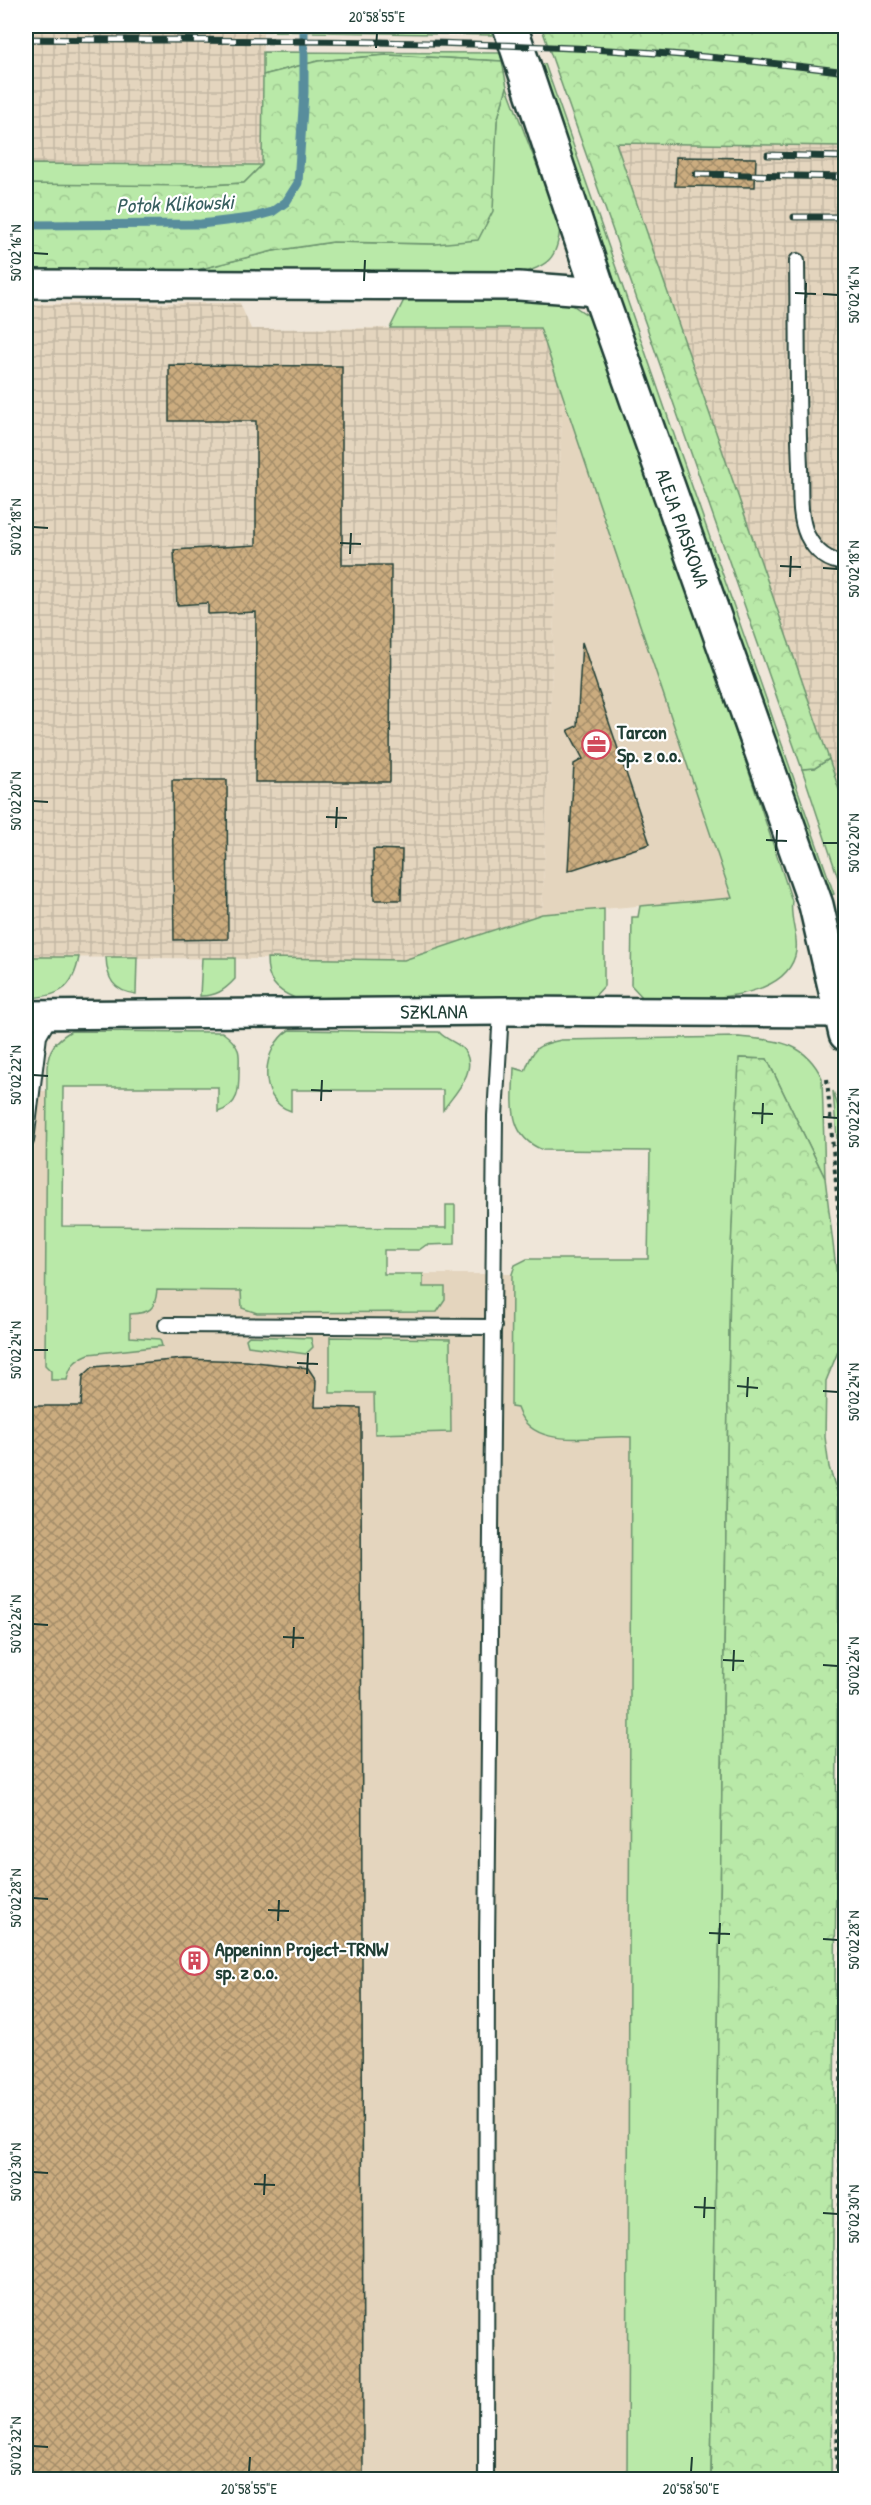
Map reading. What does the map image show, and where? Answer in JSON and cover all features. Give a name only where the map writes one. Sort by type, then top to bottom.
[{"type":"main road","name":"ALEJA PIASKOWA","points":[[510,26],[599,292],[816,904],[844,1020]]},
{"type":"street","points":[[26,284],[519,286],[599,292]]},
{"type":"street","name":"SZKLANA","points":[[38,1015],[501,1011],[844,1020]]},
{"type":"lane","points":[[797,261],[798,425],[802,514],[807,534],[817,550],[826,558],[846,562]]},
{"type":"lane","points":[[486,2480],[487,1948],[495,1116],[501,1011]]},
{"type":"lane","points":[[26,1141],[39,1036],[38,1015]]},
{"type":"lane","points":[[166,1325],[494,1327]]},
{"type":"path","points":[[827,1079],[845,1288],[844,1825],[837,2480]]},
{"type":"shaded area","points":[[26,26],[263,26],[262,165],[26,164]]},
{"type":"shaded area","points":[[616,142],[845,146],[845,808],[829,759]]},
{"type":"shaded area","points":[[240,303],[251,329],[540,327],[563,391],[542,914],[404,960],[26,957],[26,304]]},
{"type":"shaded area","points":[[563,391],[733,898],[542,914]]},
{"type":"shaded area","points":[[26,1091],[55,1091],[53,1274],[730,1274],[711,2479],[26,2480]]},
{"type":"green space","points":[[263,26],[334,28],[490,26],[494,35],[263,31]]},
{"type":"green space","points":[[541,26],[845,26],[845,146],[616,143],[829,759],[815,768],[802,769]]},
{"type":"green space","points":[[263,52],[500,53],[502,61],[387,55],[318,61],[263,75]]},
{"type":"green space","points":[[387,55],[502,61],[507,87],[497,121],[493,211],[478,240],[436,244],[333,242],[273,251],[197,270],[26,269],[26,184],[194,186],[244,183],[262,165],[263,75],[318,61]]},
{"type":"green space","points":[[545,64],[834,894],[828,896],[538,65]]},
{"type":"green space","points":[[507,87],[560,226],[554,254],[544,264],[517,275],[197,270],[273,251],[333,242],[436,244],[494,162],[497,121]]},
{"type":"green space","points":[[26,164],[262,165],[244,183],[194,186],[43,186],[26,184]]},
{"type":"green space","points":[[404,300],[553,301],[571,304],[593,319],[693,604],[792,901],[795,956],[786,972],[771,983],[752,991],[730,996],[683,999],[644,999],[631,985],[632,917],[638,917],[640,906],[732,898],[540,328],[390,328]]},
{"type":"green space","points":[[829,759],[845,808],[845,899],[802,769],[815,768]]},
{"type":"green space","points":[[604,909],[604,986],[594,997],[295,998],[277,988],[267,966],[267,958],[404,960],[542,914]]},
{"type":"green space","points":[[26,957],[79,957],[73,977],[62,990],[47,996],[26,998]]},
{"type":"green space","points":[[106,957],[137,957],[136,994],[122,990],[113,983],[108,972]]},
{"type":"green space","points":[[202,958],[235,958],[235,979],[219,992],[200,996]]},
{"type":"green space","points":[[289,1030],[439,1032],[462,1048],[469,1064],[468,1072],[443,1110],[443,1090],[291,1090],[291,1111],[280,1105],[272,1096],[267,1073],[273,1048]]},
{"type":"green space","points":[[71,1031],[222,1032],[232,1040],[238,1050],[239,1083],[234,1101],[218,1112],[218,1087],[63,1087],[62,1226],[446,1228],[446,1205],[455,1205],[455,1244],[426,1245],[419,1250],[384,1250],[384,1274],[423,1274],[423,1287],[445,1287],[445,1300],[437,1312],[257,1313],[242,1308],[241,1291],[157,1290],[155,1302],[150,1309],[142,1313],[130,1314],[130,1337],[160,1339],[162,1346],[89,1354],[74,1364],[67,1380],[51,1380],[51,1371],[45,1365],[47,1067],[49,1055],[54,1046]]},
{"type":"green space","points":[[739,1037],[788,1045],[798,1049],[815,1065],[822,1078],[825,1178],[767,1059],[740,1058],[730,1274],[711,2479],[627,2479],[631,1437],[566,1438],[550,1436],[536,1431],[525,1422],[517,1408],[511,1407],[512,1274],[515,1265],[527,1259],[648,1259],[650,1151],[543,1150],[531,1144],[517,1127],[514,1116],[514,1068],[525,1071],[537,1048],[561,1040]]},
{"type":"green space","points":[[739,1058],[767,1059],[825,1178],[839,1293],[839,1349],[826,1381],[825,1437],[829,1467],[839,1498],[831,2479],[711,2479],[730,1274]]},
{"type":"green space","points":[[833,1091],[845,1143],[845,1233]]},
{"type":"green space","points":[[249,1336],[311,1338],[313,1347],[306,1354],[248,1346],[246,1339]]},
{"type":"green space","points":[[330,1337],[450,1339],[451,1432],[375,1434],[374,1393],[330,1393]]},
{"type":"building","points":[[676,157],[756,158],[755,187],[675,186]]},
{"type":"building","points":[[169,365],[342,366],[342,565],[391,565],[390,782],[255,782],[256,612],[208,614],[208,603],[177,605],[174,550],[256,545],[256,421],[169,421]]},
{"type":"building","name":"Tarcon Sp. z o.o.","points":[[582,642],[650,844],[568,871],[574,764],[583,759],[568,730],[577,726]]},
{"type":"building","points":[[172,780],[227,780],[228,939],[174,940]]},
{"type":"building","points":[[373,849],[402,850],[401,900],[374,900]]},
{"type":"building","name":"Appeninn Project-TRNW sp. z o.o.","points":[[184,1359],[247,1361],[308,1368],[316,1380],[315,1407],[361,1408],[363,2480],[26,2480],[26,1406],[81,1406],[83,1376],[93,1367]]},
{"type":"waterway","name":"Potok Klikowski","points":[[26,225],[201,224],[250,218],[272,212],[286,202],[298,183],[304,93],[304,26]]},
{"type":"railway","points":[[26,39],[334,41],[539,47],[744,60],[846,72]]},
{"type":"railway","points":[[768,155],[846,157]]},
{"type":"railway","points":[[696,174],[846,177]]},
{"type":"railway","points":[[794,217],[846,217]]},
{"type":"place","name":"Tarcon Sp. z o.o.","points":[[596,744]]},
{"type":"place","name":"Appeninn Project-TRNW sp. z o.o.","points":[[194,1961]]}]
